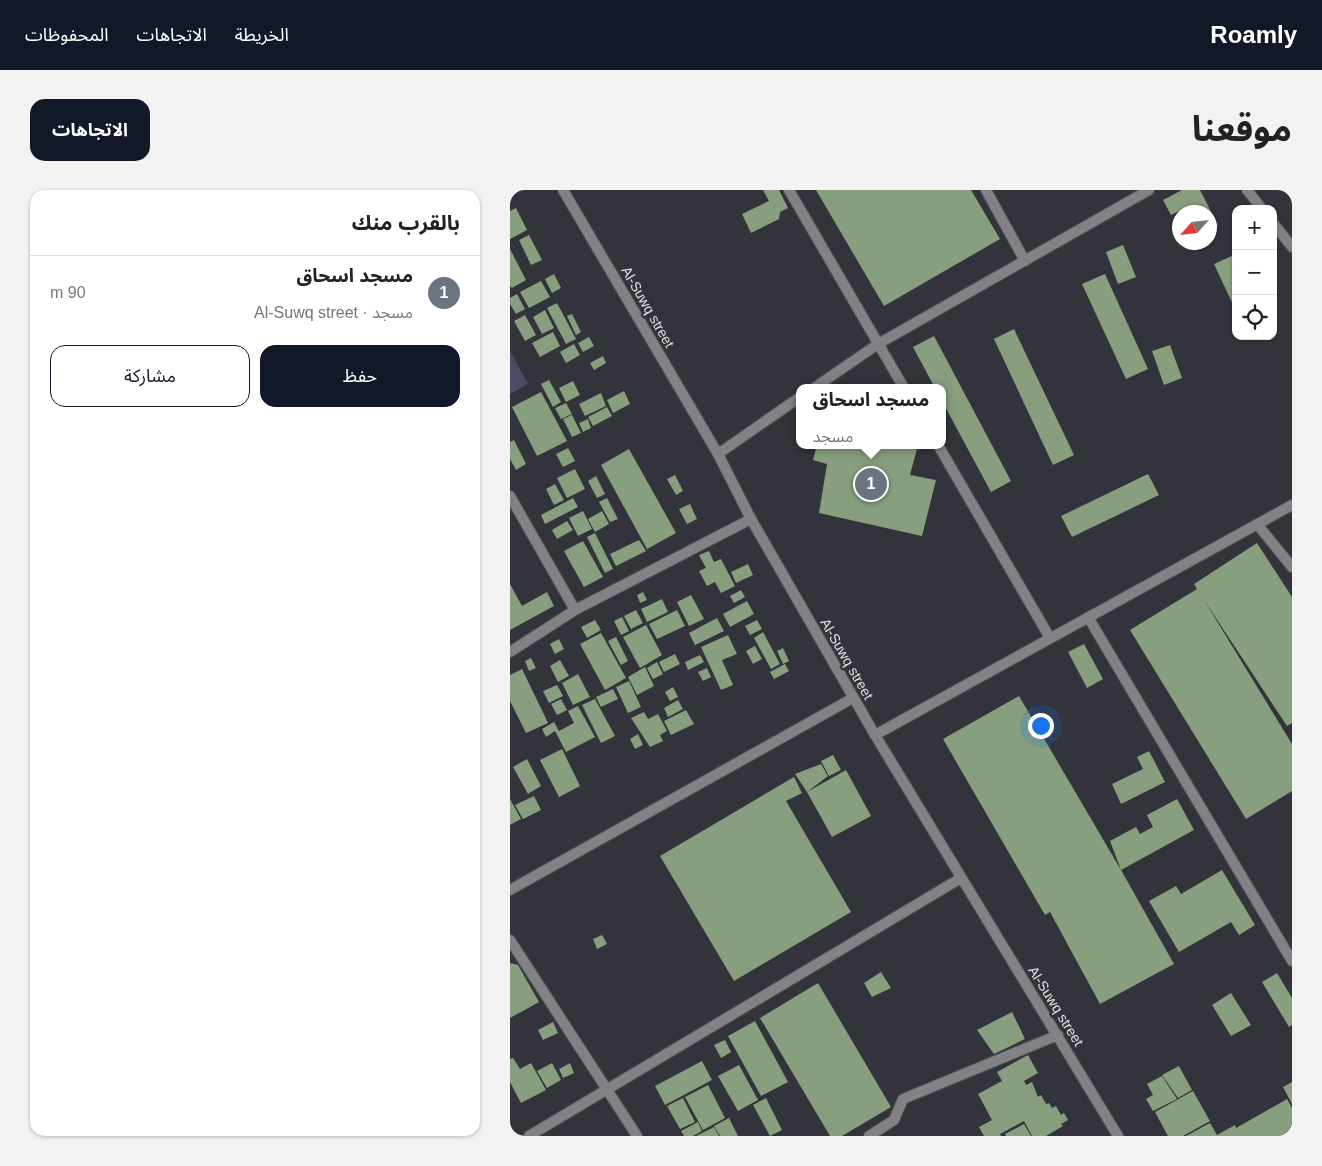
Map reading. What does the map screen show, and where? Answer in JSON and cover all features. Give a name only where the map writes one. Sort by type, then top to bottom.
[{"type":"street","name":"Al-Suwq street","points":[[563,190],[718,454],[751,519],[853,698],[1118,1136]]},
{"type":"street","points":[[789,190],[902,384]]},
{"type":"street","points":[[986,190],[1025,261]]},
{"type":"street","points":[[820,384],[878,344],[1149,190]]},
{"type":"street","points":[[1247,190],[1259,205]]},
{"type":"street","points":[[1277,228],[1292,247]]},
{"type":"street","points":[[718,454],[796,400]]},
{"type":"street","points":[[940,449],[1050,638]]},
{"type":"street","points":[[510,496],[575,610]]},
{"type":"street","points":[[875,735],[1292,505]]},
{"type":"street","points":[[510,652],[575,610],[751,519]]},
{"type":"street","points":[[1257,524],[1292,567]]},
{"type":"street","points":[[1088,618],[1292,961]]},
{"type":"street","points":[[510,890],[853,698]]},
{"type":"street","points":[[529,1136],[609,1090],[961,878]]},
{"type":"street","points":[[510,940],[609,1090],[637,1136]]},
{"type":"street","points":[[869,1136],[894,1120],[903,1099],[1058,1035]]},
{"type":"shaded area","points":[[510,351],[528,384],[510,394]]},
{"type":"building","points":[[763,190],[779,190],[788,208],[780,212],[779,219],[751,233],[742,214],[769,201]]},
{"type":"building","points":[[816,190],[971,190],[1000,239],[884,306]]},
{"type":"building","points":[[1182,190],[1200,190],[1208,205],[1172,205],[1171,215],[1163,200]]},
{"type":"building","points":[[516,208],[527,230],[510,239],[510,211]]},
{"type":"building","points":[[529,235],[542,260],[531,265],[519,240]]},
{"type":"building","points":[[1123,245],[1136,277],[1118,284],[1106,252]]},
{"type":"building","points":[[510,249],[526,280],[512,288],[510,286]]},
{"type":"building","points":[[1232,256],[1232,302],[1214,264]]},
{"type":"building","points":[[554,274],[561,288],[552,293],[545,279]]},
{"type":"building","points":[[1105,274],[1148,369],[1126,379],[1082,284]]},
{"type":"building","points":[[541,281],[550,297],[529,308],[520,292]]},
{"type":"building","points":[[517,294],[525,309],[516,314],[510,304],[510,298]]},
{"type":"building","points":[[557,303],[576,339],[566,344],[547,308]]},
{"type":"building","points":[[545,310],[554,328],[542,334],[533,317]]},
{"type":"building","points":[[572,314],[581,332],[576,335],[567,316]]},
{"type":"building","points":[[525,315],[536,335],[525,341],[514,321]]},
{"type":"building","points":[[1014,329],[1074,455],[1053,465],[994,339]]},
{"type":"building","points":[[553,332],[560,346],[540,357],[532,343]]},
{"type":"building","points":[[934,336],[1011,481],[991,492],[946,408],[946,384],[933,384],[913,347]]},
{"type":"building","points":[[589,337],[594,346],[583,352],[578,343]]},
{"type":"building","points":[[574,344],[580,355],[566,363],[560,352]]},
{"type":"building","points":[[1170,345],[1182,378],[1164,385],[1152,351]]},
{"type":"building","points":[[603,356],[606,363],[594,370],[590,363]]},
{"type":"building","points":[[549,380],[561,402],[553,407],[541,384]]},
{"type":"building","points":[[573,381],[580,395],[566,402],[559,388]]},
{"type":"building","points":[[624,391],[630,404],[613,413],[607,400]]},
{"type":"building","points":[[541,392],[567,441],[537,456],[512,407]]},
{"type":"building","points":[[601,393],[606,406],[585,416],[579,404]]},
{"type":"building","points":[[566,403],[572,414],[561,419],[555,408]]},
{"type":"building","points":[[607,407],[612,416],[593,426],[588,417]]},
{"type":"building","points":[[572,415],[581,433],[572,437],[563,419]]},
{"type":"building","points":[[588,419],[591,428],[583,432],[579,423]]},
{"type":"building","points":[[514,440],[526,464],[516,470],[510,459],[510,442]]},
{"type":"building","points":[[568,448],[575,461],[563,467],[556,454]]},
{"type":"building","points":[[629,449],[676,533],[647,549],[601,465]]},
{"type":"building","points":[[816,449],[917,449],[910,475],[936,480],[922,536],[819,513],[827,464],[813,460]]},
{"type":"building","points":[[575,469],[585,489],[567,498],[557,478]]},
{"type":"building","points":[[1148,474],[1159,495],[1072,537],[1061,516]]},
{"type":"building","points":[[675,475],[683,491],[676,495],[667,479]]},
{"type":"building","points":[[596,476],[605,494],[597,498],[588,481]]},
{"type":"building","points":[[555,484],[564,500],[554,505],[546,489]]},
{"type":"building","points":[[573,498],[578,507],[545,524],[541,515]]},
{"type":"building","points":[[607,498],[618,519],[610,522],[599,502]]},
{"type":"building","points":[[690,504],[697,519],[687,524],[679,509]]},
{"type":"building","points":[[583,511],[592,529],[578,536],[569,518]]},
{"type":"building","points":[[602,511],[609,524],[595,532],[588,519]]},
{"type":"building","points":[[567,521],[573,530],[557,539],[552,530]]},
{"type":"building","points":[[595,533],[613,569],[605,573],[587,537]]},
{"type":"building","points":[[639,540],[646,551],[616,566],[610,554]]},
{"type":"building","points":[[583,541],[603,577],[584,587],[564,551]]},
{"type":"building","points":[[1257,543],[1292,597],[1292,723],[1287,726],[1204,600],[1292,744],[1292,791],[1246,819],[1130,630],[1197,589],[1194,584]]},
{"type":"building","points":[[709,551],[714,562],[721,559],[735,586],[721,593],[715,582],[707,586],[699,571],[706,568],[699,555]]},
{"type":"building","points":[[748,564],[753,575],[736,583],[731,572]]},
{"type":"building","points":[[510,584],[522,606],[547,592],[554,606],[510,630]]},
{"type":"building","points":[[741,590],[745,597],[734,603],[730,596]]},
{"type":"building","points":[[643,592],[647,600],[640,603],[637,595]]},
{"type":"building","points":[[691,595],[704,619],[689,626],[677,602]]},
{"type":"building","points":[[662,599],[668,612],[647,622],[641,609]]},
{"type":"building","points":[[747,601],[754,614],[730,627],[723,614]]},
{"type":"building","points":[[636,610],[643,623],[631,629],[624,616]]},
{"type":"building","points":[[677,610],[685,626],[657,639],[649,624]]},
{"type":"building","points":[[622,617],[629,631],[621,635],[614,621]]},
{"type":"building","points":[[717,618],[724,631],[695,645],[689,633]]},
{"type":"building","points":[[595,620],[601,630],[587,638],[581,627]]},
{"type":"building","points":[[757,620],[762,629],[750,635],[745,626]]},
{"type":"building","points":[[646,625],[662,655],[640,668],[623,637]]},
{"type":"building","points":[[763,632],[780,664],[771,669],[754,638]]},
{"type":"building","points":[[601,633],[626,678],[605,690],[580,644]]},
{"type":"building","points":[[728,635],[737,654],[722,660],[733,685],[721,690],[701,647]]},
{"type":"building","points":[[616,637],[628,661],[621,665],[608,641]]},
{"type":"building","points":[[559,639],[564,649],[555,654],[550,644]]},
{"type":"building","points":[[1084,644],[1103,679],[1087,688],[1068,652]]},
{"type":"building","points":[[755,646],[762,659],[753,664],[746,651]]},
{"type":"building","points":[[783,648],[789,661],[783,664],[777,651]]},
{"type":"building","points":[[675,654],[680,664],[664,672],[659,662]]},
{"type":"building","points":[[700,655],[704,662],[688,670],[685,662]]},
{"type":"building","points":[[531,658],[536,668],[529,671],[525,661]]},
{"type":"building","points":[[560,660],[569,676],[558,682],[550,666]]},
{"type":"building","points":[[657,662],[663,674],[653,679],[647,668]]},
{"type":"building","points":[[785,664],[789,671],[774,679],[770,672]]},
{"type":"building","points":[[645,667],[654,686],[637,695],[628,677]]},
{"type":"building","points":[[707,668],[711,677],[703,681],[698,672]]},
{"type":"building","points":[[522,669],[548,723],[526,733],[510,701],[510,675]]},
{"type":"building","points":[[578,674],[590,697],[573,705],[562,683]]},
{"type":"building","points":[[629,681],[641,707],[628,713],[616,687]]},
{"type":"building","points":[[557,685],[563,696],[549,703],[543,691]]},
{"type":"building","points":[[673,687],[678,697],[670,701],[665,692]]},
{"type":"building","points":[[613,689],[618,699],[601,707],[596,697]]},
{"type":"building","points":[[1019,696],[1174,964],[1100,1004],[1050,912],[1045,915],[943,739]]},
{"type":"building","points":[[561,699],[567,710],[557,715],[551,704]]},
{"type":"building","points":[[595,699],[615,736],[601,743],[582,705]]},
{"type":"building","points":[[678,700],[683,709],[668,717],[664,708]]},
{"type":"building","points":[[578,706],[595,737],[566,752],[555,731],[546,737],[542,729],[554,722],[559,731],[574,723],[568,711]]},
{"type":"building","points":[[686,710],[694,724],[671,735],[664,721]]},
{"type":"building","points":[[644,712],[648,719],[658,714],[667,731],[660,735],[663,741],[650,747],[631,718]]},
{"type":"building","points":[[638,734],[643,745],[635,749],[630,739]]},
{"type":"building","points":[[562,749],[580,786],[559,797],[540,760]]},
{"type":"building","points":[[1149,751],[1165,782],[1121,804],[1112,784],[1143,769],[1137,757]]},
{"type":"building","points":[[833,755],[841,770],[829,776],[821,761]]},
{"type":"building","points":[[527,759],[541,786],[528,794],[513,767]]},
{"type":"building","points":[[821,764],[828,776],[807,792],[795,774]]},
{"type":"building","points":[[846,770],[871,816],[832,837],[807,792]]},
{"type":"building","points":[[794,777],[802,793],[786,801],[851,912],[734,981],[660,856]]},
{"type":"building","points":[[534,796],[541,810],[523,819],[515,805]]},
{"type":"building","points":[[510,799],[521,819],[510,825]]},
{"type":"building","points":[[1177,799],[1194,830],[1121,870],[1110,841],[1136,827],[1140,834],[1153,827],[1147,815]]},
{"type":"building","points":[[1222,870],[1255,925],[1239,935],[1231,922],[1179,952],[1149,901],[1176,886],[1181,894]]},
{"type":"building","points":[[602,935],[607,944],[597,949],[593,939]]},
{"type":"building","points":[[510,963],[518,965],[539,1002],[510,1018]]},
{"type":"building","points":[[881,972],[891,988],[872,997],[864,983]]},
{"type":"building","points":[[1277,973],[1292,998],[1292,1025],[1289,1027],[1262,982]]},
{"type":"building","points":[[818,983],[891,1107],[842,1136],[830,1136],[760,1018]]},
{"type":"building","points":[[1231,993],[1251,1025],[1231,1036],[1212,1005]]},
{"type":"building","points":[[1012,1012],[1025,1039],[994,1054],[977,1030]]},
{"type":"building","points":[[755,1021],[788,1082],[761,1096],[728,1036]]},
{"type":"building","points":[[553,1022],[558,1033],[543,1040],[538,1030]]},
{"type":"building","points":[[725,1040],[731,1052],[721,1058],[714,1045]]},
{"type":"building","points":[[1028,1055],[1038,1073],[1024,1081],[1026,1085],[1032,1082],[1038,1097],[1041,1095],[1046,1104],[1049,1103],[1052,1108],[1056,1106],[1061,1115],[1064,1113],[1068,1120],[1061,1124],[1063,1126],[1046,1136],[1032,1136],[1024,1121],[1000,1134],[1001,1136],[984,1136],[979,1127],[992,1120],[978,1094],[1002,1081],[997,1072]]},
{"type":"building","points":[[513,1058],[520,1069],[531,1063],[546,1090],[521,1103],[510,1082],[510,1059]]},
{"type":"building","points":[[702,1061],[712,1080],[665,1105],[655,1086]]},
{"type":"building","points":[[552,1063],[561,1080],[547,1088],[537,1071]]},
{"type":"building","points":[[570,1063],[574,1073],[563,1078],[559,1069]]},
{"type":"building","points":[[739,1065],[758,1100],[738,1111],[718,1076]]},
{"type":"building","points":[[1179,1066],[1192,1090],[1178,1098],[1162,1075]]},
{"type":"building","points":[[1162,1076],[1177,1099],[1153,1111],[1146,1099],[1153,1095],[1147,1084]]},
{"type":"building","points":[[1292,1082],[1292,1104],[1283,1087]]},
{"type":"building","points":[[708,1085],[725,1118],[703,1130],[685,1097]]},
{"type":"building","points":[[1193,1091],[1210,1121],[1183,1136],[1168,1136],[1155,1112]]},
{"type":"building","points":[[683,1098],[695,1122],[680,1129],[667,1106]]},
{"type":"building","points":[[766,1098],[782,1130],[770,1136],[753,1105]]},
{"type":"building","points":[[1287,1099],[1292,1108],[1292,1136],[1186,1136],[1210,1123],[1217,1135],[1235,1125],[1236,1128]]},
{"type":"building","points":[[729,1118],[738,1136],[720,1136],[714,1126]]},
{"type":"building","points":[[698,1122],[702,1131],[693,1136],[684,1136],[681,1131]]},
{"type":"building","points":[[1024,1124],[1031,1136],[1006,1136],[1005,1134]]},
{"type":"building","points":[[714,1127],[719,1136],[696,1136]]},
{"type":"place","name":"مسجد اسحاق","points":[[871,484]]}]
